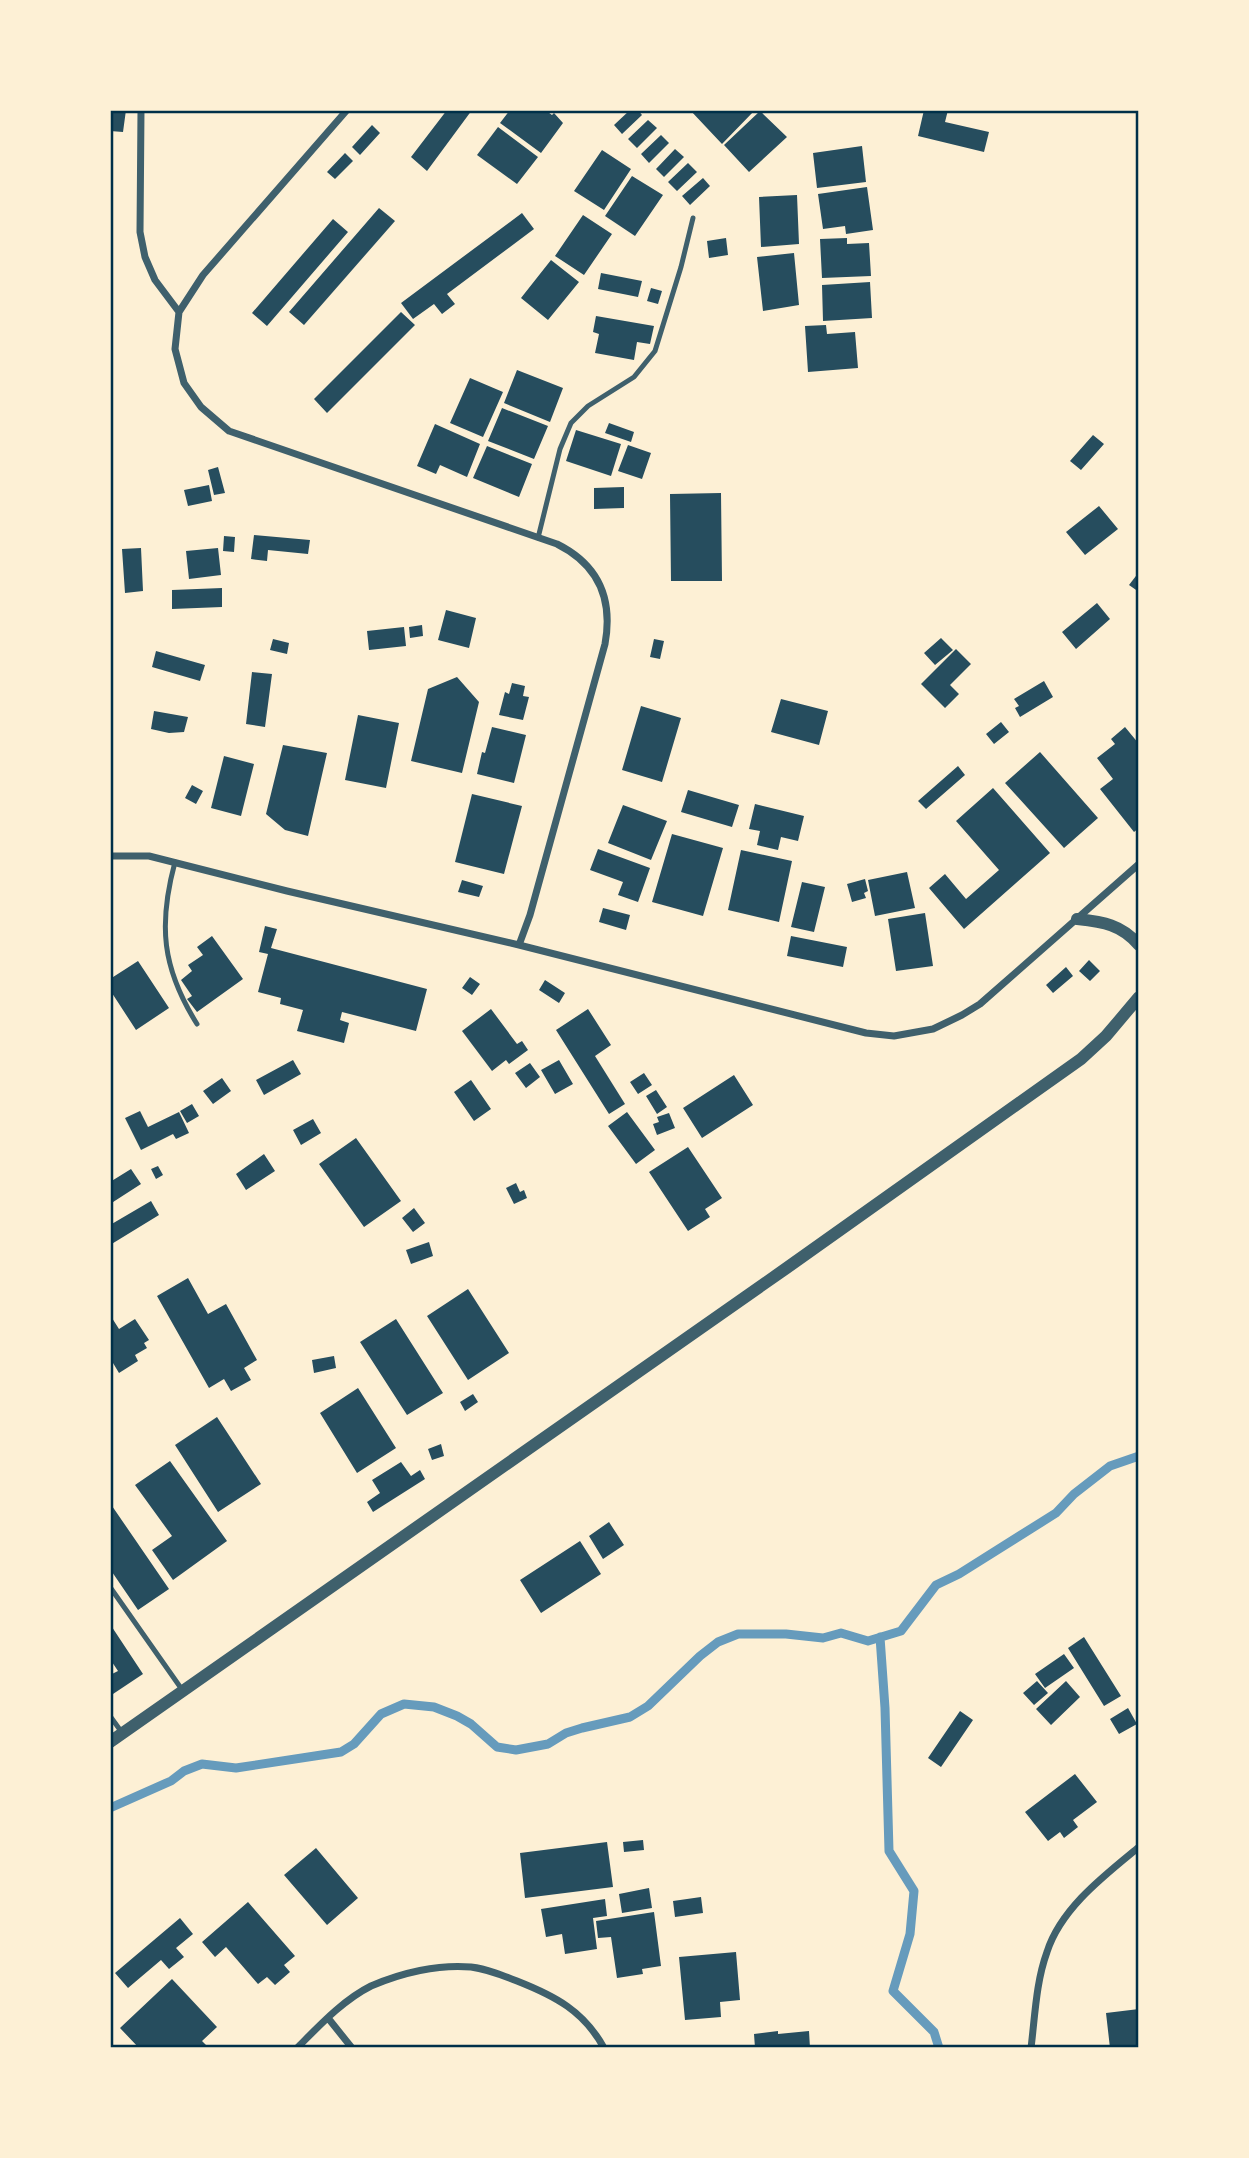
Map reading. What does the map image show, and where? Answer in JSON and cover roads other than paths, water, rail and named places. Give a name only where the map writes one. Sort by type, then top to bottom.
[{"type":"street","points":[[141,110],[140,232],[145,257],[155,280],[179,312]]},
{"type":"street","points":[[347,110],[203,275],[179,312],[175,349],[184,383],[201,407],[229,430],[538,538],[575,553],[591,569],[600,585],[608,623],[530,915],[519,945]]},
{"type":"street","points":[[110,856],[149,856],[519,945],[818,1022],[866,1033],[894,1036],[933,1029],[980,1004],[1139,864]]},
{"type":"street","points":[[1077,919],[1118,926],[1139,945]]},
{"type":"street","points":[[110,1742],[1081,1059],[1107,1036],[1139,997]]},
{"type":"street","points":[[1031,2048],[1038,1989],[1047,1952],[1055,1933],[1072,1910],[1110,1871],[1139,1847]]},
{"type":"street","points":[[297,2048],[328,2018],[371,1986],[424,1970],[472,1967],[499,1974],[554,1996],[578,2014],[604,2048]]},
{"type":"street","points":[[328,2018],[352,2048]]},
{"type":"lane","points":[[538,538],[560,449],[571,423],[587,406],[634,377],[655,351],[693,218]]},
{"type":"lane","points":[[175,862],[166,896],[165,938],[176,983],[197,1024]]},
{"type":"lane","points":[[110,1587],[183,1692]]},
{"type":"lane","points":[[110,1716],[123,1734]]},
{"type":"waterway","points":[[110,1808],[202,1764],[236,1768],[341,1752],[354,1744],[381,1714],[404,1704],[434,1707],[457,1716],[471,1724],[497,1747],[516,1750],[548,1744],[566,1733],[630,1717],[648,1706],[718,1642],[738,1634],[786,1634],[823,1638],[841,1633],[868,1641],[901,1631],[936,1585],[959,1574],[1056,1513],[1074,1494],[1110,1466],[1139,1456]]},
{"type":"waterway","points":[[880,1637],[889,1851],[914,1891],[910,1934],[893,1991],[934,2032],[939,2048]]}]
